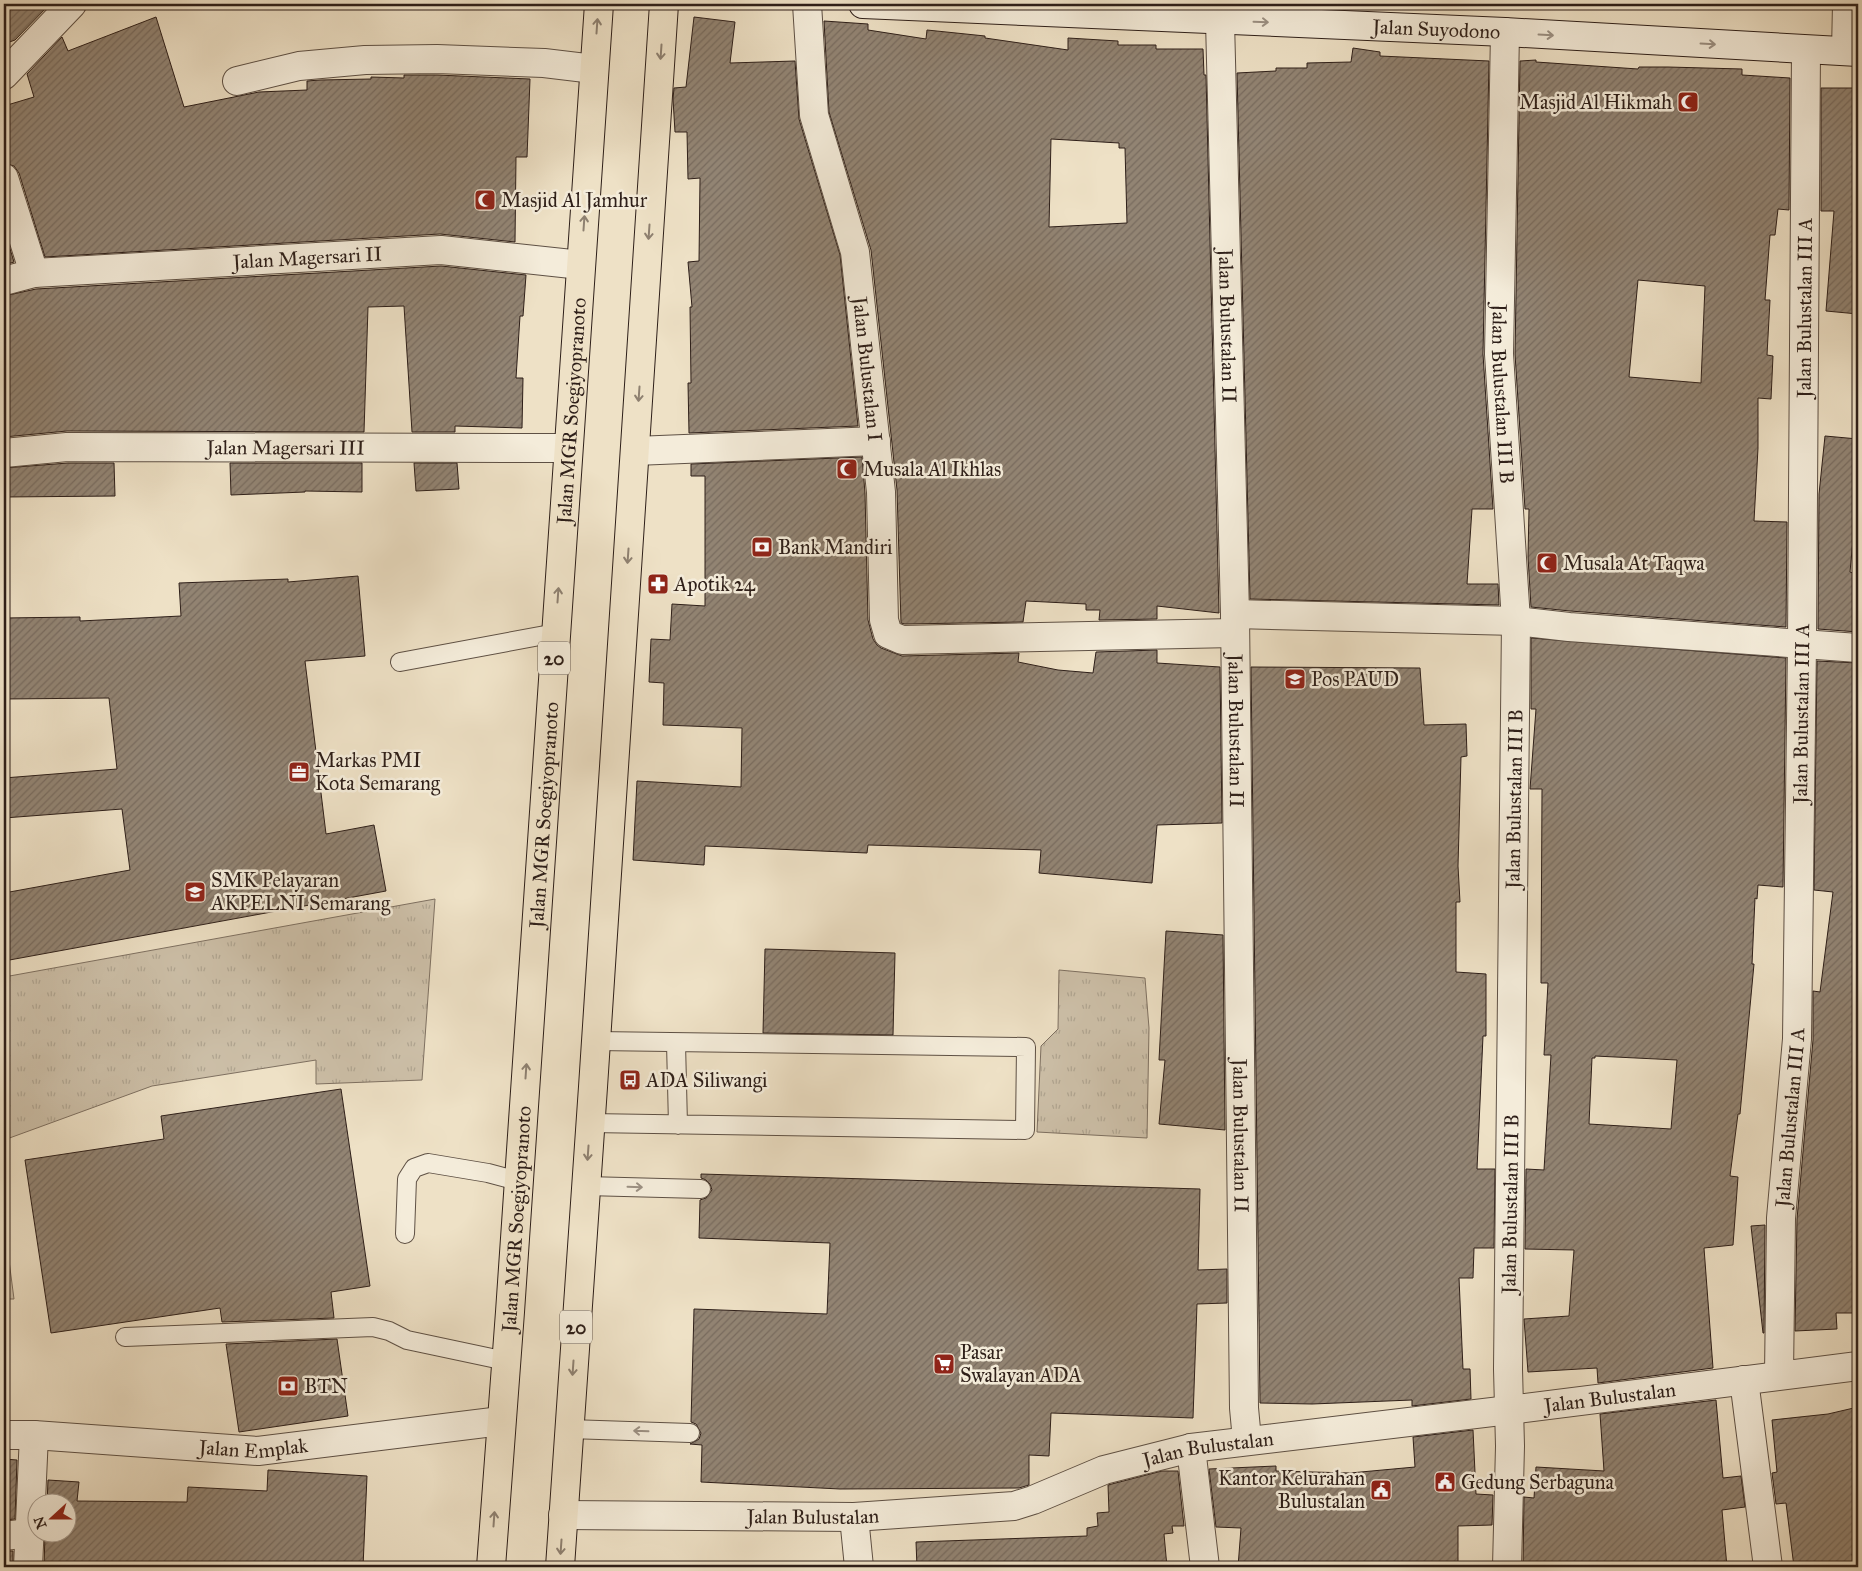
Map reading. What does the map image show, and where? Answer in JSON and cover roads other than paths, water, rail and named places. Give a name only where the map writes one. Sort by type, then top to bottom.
[{"type":"highway","name":"Jalan MGR Soegiyopranoto","points":[[491,1567],[599,4]]},
{"type":"highway","name":"20","points":[[560,1567],[664,4]]},
{"type":"street","points":[[4,75],[72,4]]},
{"type":"street","name":"Jalan Bulustalan I","points":[[807,4],[814,115],[855,252],[881,492],[884,620],[888,634],[902,640],[1234,623]]},
{"type":"street","name":"Jalan Suyodono","points":[[863,4],[1087,8],[1220,20],[1505,32],[1806,50],[1852,51]]},
{"type":"street","points":[[1847,4],[1852,51]]},
{"type":"street","name":"Jalan Bulustalan II","points":[[1220,20],[1219,53],[1234,623],[1244,1408],[1247,1440]]},
{"type":"street","name":"Jalan Bulustalan III B","points":[[1505,32],[1499,354],[1516,620],[1510,1446],[1507,1567]]},
{"type":"street","name":"Jalan Bulustalan III A","points":[[1779,1375],[1781,1218],[1797,1039],[1806,50]]},
{"type":"street","points":[[238,81],[298,66],[365,60],[437,59],[544,63],[594,69]]},
{"type":"street","points":[[4,178],[34,273]]},
{"type":"street","name":"Jalan Magersari II","points":[[4,281],[34,273],[441,250],[581,265]]},
{"type":"street","points":[[635,451],[876,441]]},
{"type":"street","name":"Jalan Magersari III","points":[[4,453],[67,447],[568,448]]},
{"type":"street","points":[[1234,623],[1395,619],[1516,620],[1569,627],[1858,648]]},
{"type":"street","name":"Jalan Bulustalan","points":[[563,1515],[854,1517],[1014,1506],[1034,1500],[1104,1470],[1191,1448],[1858,1366]]},
{"type":"street","points":[[1744,1380],[1768,1567]]},
{"type":"street","name":"Jalan Emplak","points":[[4,1435],[258,1451],[501,1421]]},
{"type":"street","points":[[28,1567],[16,1535],[34,1436]]},
{"type":"street","points":[[1191,1448],[1205,1567]]},
{"type":"street","points":[[854,1517],[858,1567]]},
{"type":"lane","points":[[400,662],[556,633]]},
{"type":"lane","points":[[590,1124],[1025,1130],[1026,1047],[596,1041]]},
{"type":"lane","points":[[676,1043],[678,1125]]},
{"type":"lane","points":[[405,1234],[407,1179],[414,1168],[428,1163],[488,1173],[518,1181]]},
{"type":"lane","points":[[586,1186],[701,1189]]},
{"type":"lane","points":[[125,1337],[373,1328],[389,1331],[407,1340],[506,1361]]},
{"type":"lane","points":[[569,1429],[690,1432]]},
{"type":"place","name":"Masjid Al Hikmah","points":[[1688,102]]},
{"type":"place","name":"Masjid Al Jamhur","points":[[485,200]]},
{"type":"place","name":"Musala Al Ikhlas","points":[[847,469]]},
{"type":"place","name":"Bank Mandiri","points":[[762,547]]},
{"type":"place","name":"Musala At Taqwa","points":[[1547,563]]},
{"type":"place","name":"Apotik 24","points":[[658,584]]},
{"type":"place","name":"Pos PAUD","points":[[1295,679]]},
{"type":"place","name":"Markas PMI Kota Semarang","points":[[299,772]]},
{"type":"place","name":"SMK Pelayaran AKPELNI Semarang","points":[[195,892]]},
{"type":"place","name":"ADA Siliwangi","points":[[630,1080]]},
{"type":"place","name":"Pasar Swalayan ADA","points":[[944,1364]]},
{"type":"place","name":"BTN","points":[[288,1386]]},
{"type":"place","name":"Gedung Serbaguna","points":[[1445,1482]]},
{"type":"place","name":"Kantor Kelurahan Bulustalan","points":[[1381,1490]]}]
